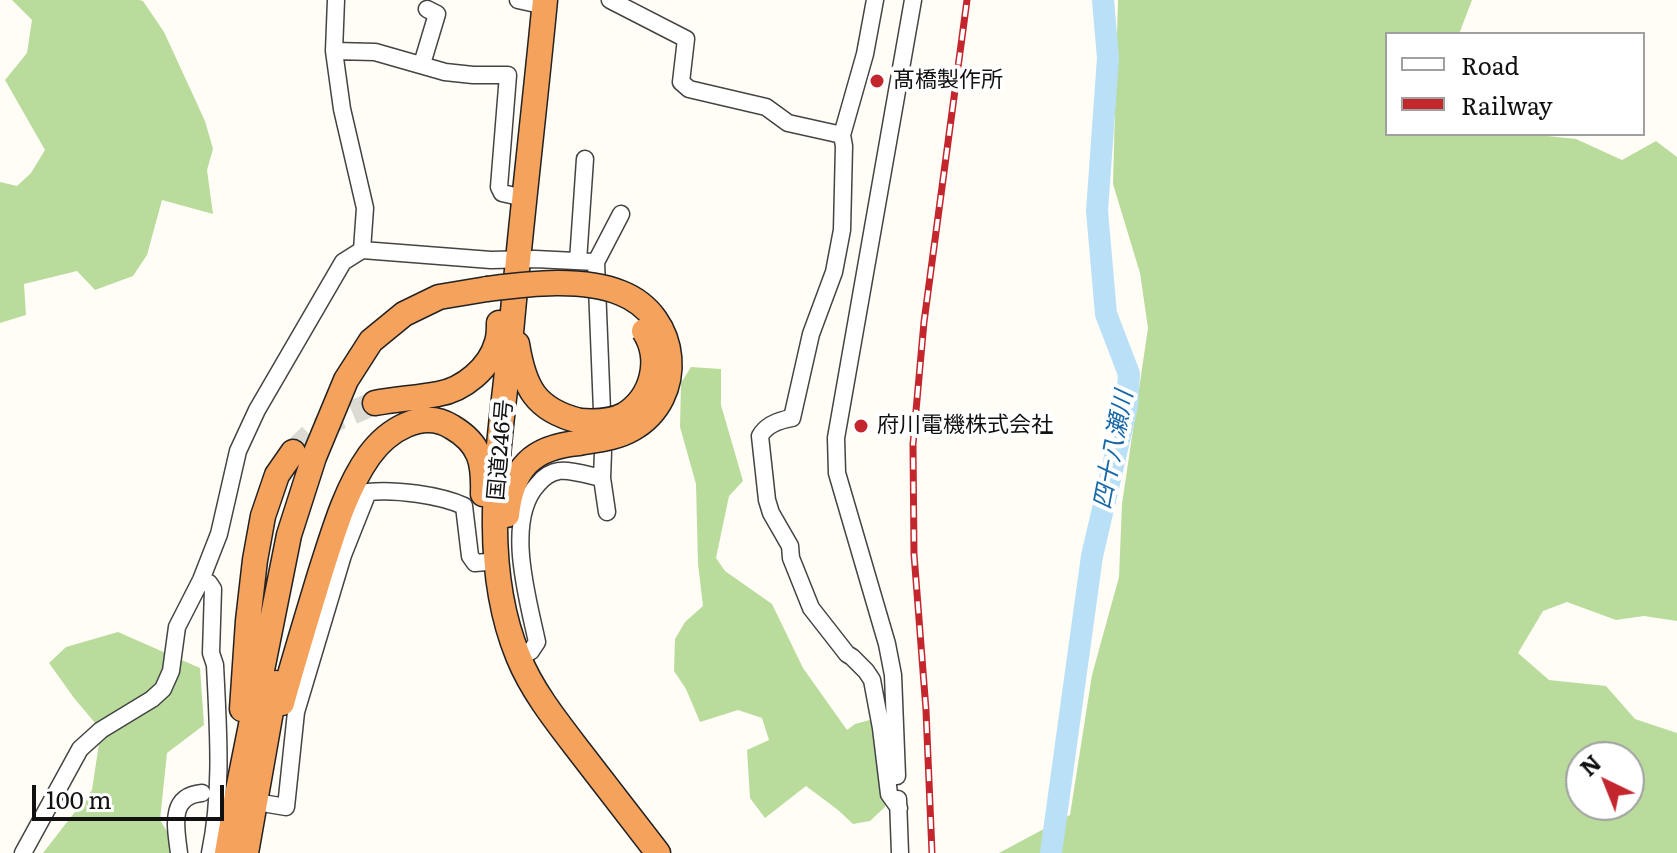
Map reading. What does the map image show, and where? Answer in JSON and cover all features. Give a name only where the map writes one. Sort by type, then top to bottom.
[{"type":"highway","name":"国道246号","points":[[545,3],[517,259],[492,572],[519,658],[548,710],[658,853]]},
{"type":"highway","points":[[375,403],[447,392],[468,382],[480,370],[497,343],[509,276],[517,259]]},
{"type":"highway","points":[[246,853],[291,593],[306,531],[351,404],[375,360],[401,333],[417,322],[488,296],[581,301],[621,310],[637,321],[647,334],[653,350],[651,382],[643,397],[623,416],[587,425],[560,445],[538,453],[524,467],[512,489],[506,524],[504,616]]},
{"type":"highway","points":[[512,318],[521,366],[532,394],[554,412],[587,425]]},
{"type":"highway","points":[[227,853],[254,798],[344,505],[370,455],[398,428],[416,421],[435,420],[449,424],[464,434],[477,449],[484,470],[483,517],[492,572]]},
{"type":"highway","points":[[254,798],[248,621],[255,560],[269,496],[277,475],[293,452]]},
{"type":"street","points":[[336,0],[334,51],[342,109],[365,208],[362,250]]},
{"type":"street","points":[[518,0],[545,3]]},
{"type":"street","points":[[610,0],[686,39],[681,82],[689,89],[766,107],[788,123],[842,135]]},
{"type":"street","points":[[875,0],[865,54],[842,135],[842,230],[834,272],[811,334],[792,418],[764,429],[760,436],[767,500],[790,546],[791,558],[806,598],[847,654],[872,680],[889,794],[899,808]]},
{"type":"street","points":[[900,853],[893,675],[887,644],[837,473],[835,456],[913,0]]},
{"type":"street","points":[[422,64],[437,14],[427,9]]},
{"type":"street","points":[[334,51],[375,52],[445,72],[508,75],[499,187],[502,193],[524,198]]},
{"type":"street","points":[[578,261],[585,159]]},
{"type":"street","points":[[587,425],[596,262],[621,214]]},
{"type":"street","points":[[23,853],[80,749],[101,730],[163,689],[171,671],[177,627],[201,580],[219,534],[238,451],[257,410],[343,262],[362,250],[491,260],[596,262]]},
{"type":"street","points":[[603,452],[602,478],[607,512]]},
{"type":"street","points":[[519,658],[531,651],[537,642],[520,555],[522,526],[529,497],[546,476],[560,470],[602,478]]},
{"type":"street","points":[[254,798],[286,807],[296,712],[343,555],[368,492],[384,490],[450,500],[464,506],[470,556],[475,563],[492,572]]},
{"type":"street","points":[[201,580],[213,589],[211,653],[215,665],[218,742],[215,827],[210,853]]},
{"type":"street","points":[[179,853],[175,821],[181,801],[191,794],[202,793]]},
{"type":"green space","points":[[12,0],[143,1],[164,32],[205,121],[213,149],[207,170],[213,214],[162,200],[147,255],[133,276],[95,290],[77,271],[24,284],[26,315],[0,323],[0,182],[17,186],[31,173],[45,150],[5,80],[27,53],[32,20]]},
{"type":"green space","points":[[1118,0],[1472,0],[1460,32],[1385,32],[1385,136],[1547,136],[1576,139],[1622,160],[1656,141],[1677,157],[1677,621],[1644,616],[1616,620],[1567,602],[1543,611],[1518,653],[1549,680],[1606,686],[1635,719],[1677,733],[1677,853],[999,853],[1070,815],[1092,675],[1119,577],[1122,504],[1148,328],[1140,273],[1113,184]]},
{"type":"green space","points":[[691,367],[721,369],[721,405],[743,481],[729,496],[716,558],[725,571],[772,604],[803,668],[847,730],[855,724],[888,715],[885,807],[870,821],[853,824],[806,786],[765,818],[750,798],[747,750],[769,740],[762,718],[738,710],[700,722],[686,689],[674,671],[675,639],[685,622],[703,606],[698,564],[696,484],[680,427],[681,383]]},
{"type":"green space","points":[[118,632],[200,668],[204,725],[167,753],[160,820],[174,843],[174,853],[43,853],[92,790],[101,730],[49,663],[66,647]]},
{"type":"waterway","name":"四十八瀬川","points":[[1051,853],[1092,556],[1127,406],[1129,374],[1106,314],[1097,211],[1108,58],[1103,0]]},
{"type":"tunnel","points":[[293,452],[334,420],[375,403]]},
{"type":"railway","points":[[932,853],[926,710],[914,554],[913,444],[924,322],[967,0]]},
{"type":"place","name":"髙橋製作所","points":[[877,81]]},
{"type":"place","name":"府川電機株式会社","points":[[861,426]]}]
